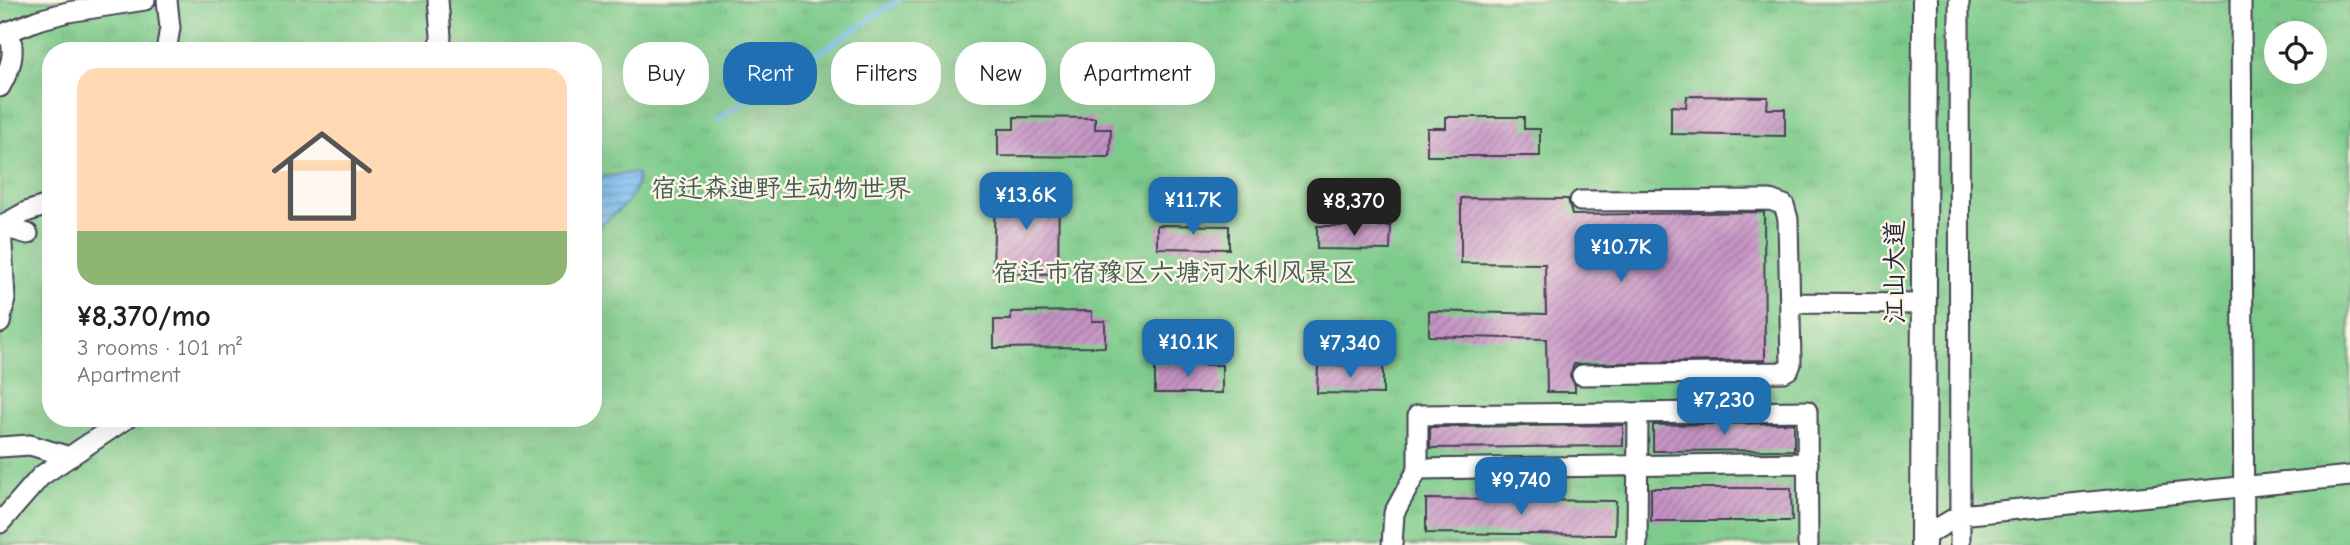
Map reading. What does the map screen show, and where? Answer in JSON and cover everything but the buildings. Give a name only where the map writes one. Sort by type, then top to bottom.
[{"type":"main road","name":"江山大道","points":[[1923,541],[1924,0]]},
{"type":"street","points":[[0,88],[14,47],[5,33],[68,12],[145,0]]},
{"type":"street","points":[[167,0],[170,28],[168,42]]},
{"type":"street","points":[[438,0],[441,42]]},
{"type":"street","points":[[1959,0],[1960,545]]},
{"type":"street","points":[[2241,0],[2244,545]]},
{"type":"street","points":[[1580,201],[1777,201],[1784,205],[1788,219],[1791,364],[1784,372],[1582,374]]},
{"type":"street","points":[[1,226],[26,212],[42,207]]},
{"type":"street","points":[[1,226],[28,234]]},
{"type":"street","points":[[0,323],[5,299],[1,226]]},
{"type":"street","points":[[1790,303],[1924,303]]},
{"type":"street","points":[[1392,545],[1394,513],[1418,469],[1418,415],[1807,411],[1808,545]]},
{"type":"street","points":[[1637,545],[1638,413]]},
{"type":"street","points":[[0,523],[41,477],[114,427]]},
{"type":"street","points":[[0,447],[30,445],[70,457]]},
{"type":"street","points":[[1418,469],[1808,463]]},
{"type":"street","points":[[1923,541],[1960,515],[2350,477]]},
{"type":"green space","name":"宿迁市宿豫区六塘河水利风景区","points":[[0,0],[2350,0],[2350,545],[0,545]]},
{"type":"water","points":[[638,174],[637,184],[629,200],[602,224],[602,177]]},
{"type":"waterway","points":[[715,121],[899,0]]},
{"type":"park label","name":"宿迁森迪野生动物世界","points":[[781,188]]}]
